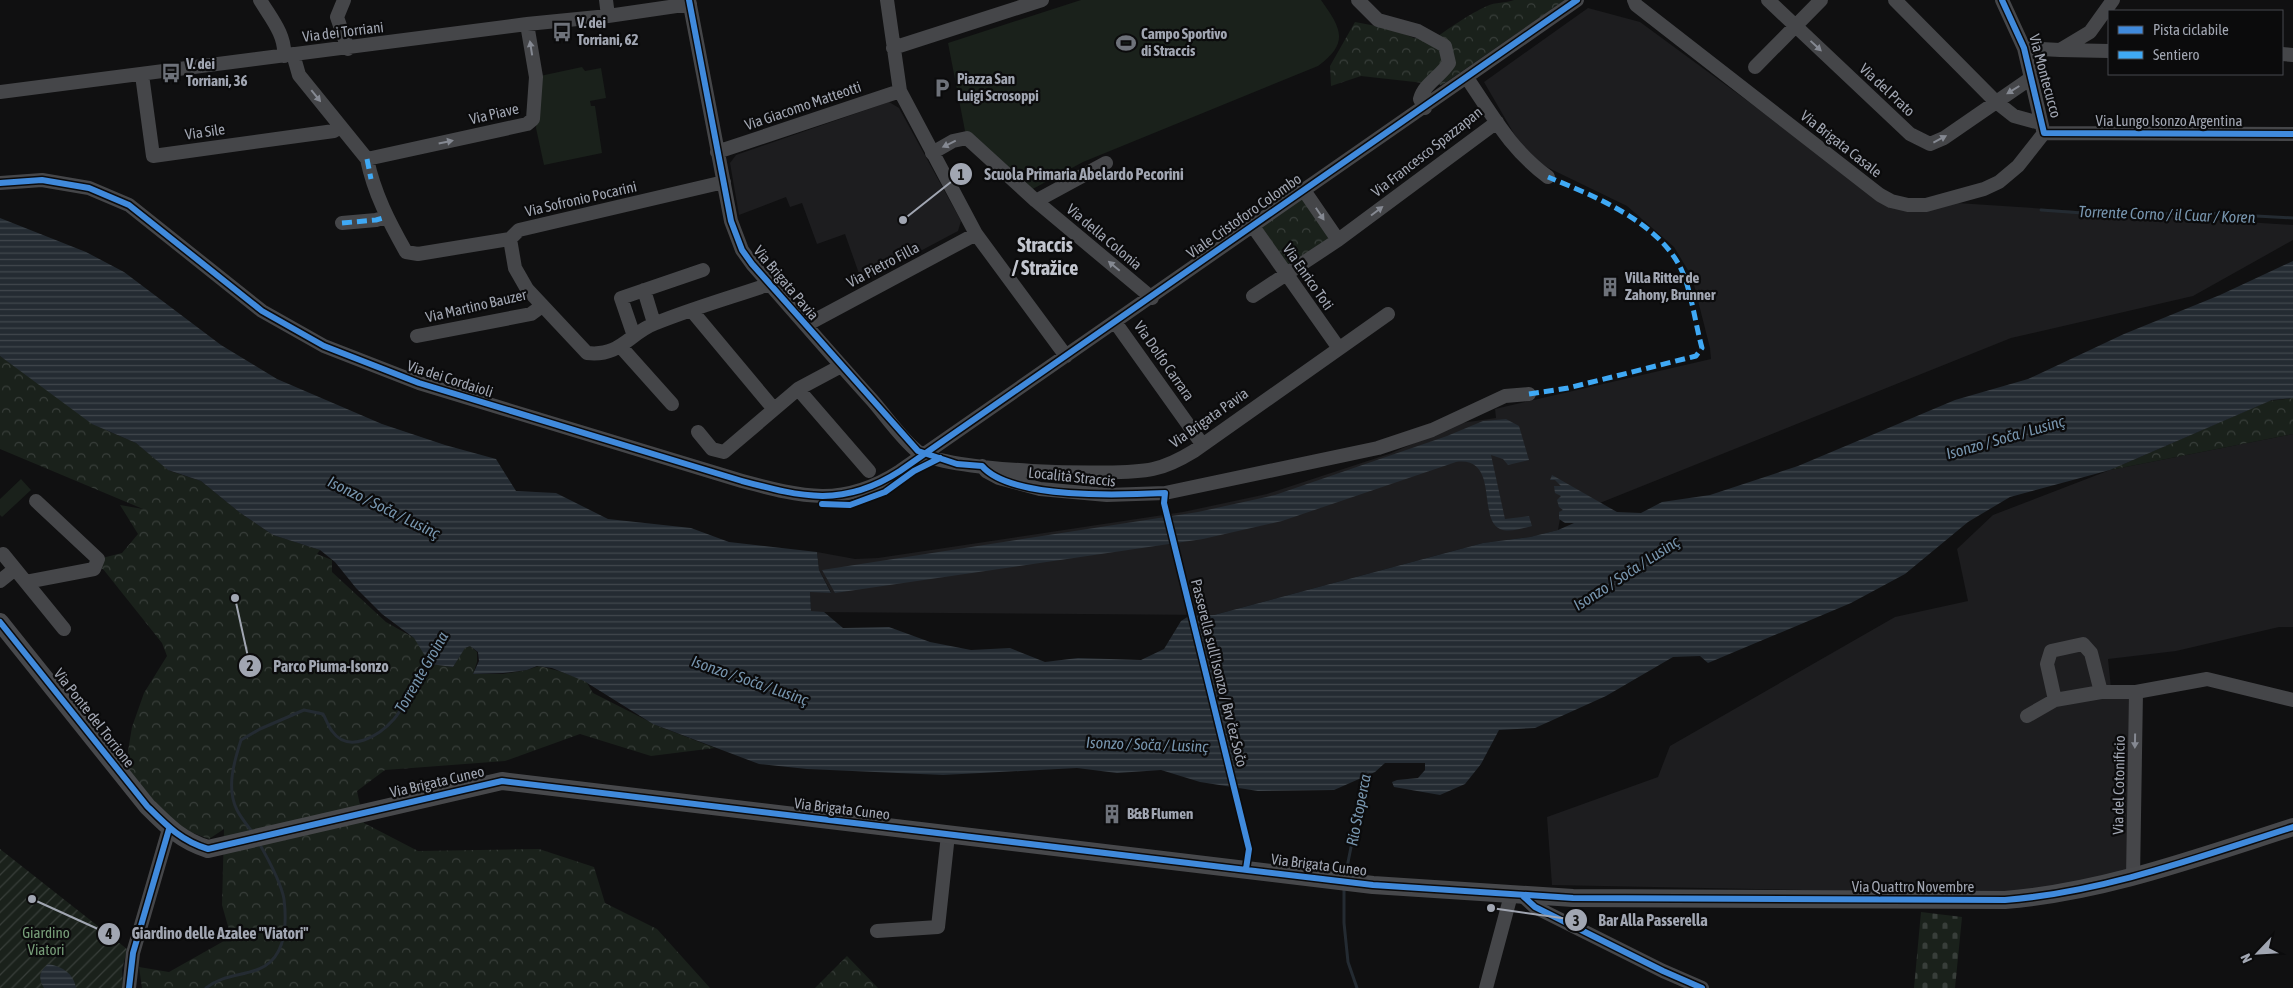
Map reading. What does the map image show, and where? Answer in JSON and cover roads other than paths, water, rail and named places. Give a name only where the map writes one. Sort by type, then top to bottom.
[{"type":"main road","name":"Via Ponte del Torrione","points":[[0,622],[147,806],[170,829]]},
{"type":"main road","name":"Via Brigata Cuneo","points":[[170,829],[186,841],[208,849],[502,781],[1344,881],[1517,895]]},
{"type":"main road","name":"Via Quattro Novembre","points":[[1517,895],[1628,898],[2005,900],[2030,898],[2133,878],[2293,827]]},
{"type":"street","points":[[260,0],[280,34],[298,75],[367,160],[371,179],[386,217],[376,220],[342,223]]},
{"type":"street","points":[[344,0],[337,18],[348,49]]},
{"type":"street","points":[[606,0],[608,16]]},
{"type":"street","points":[[887,0],[900,91],[976,234],[1066,356]]},
{"type":"street","points":[[893,48],[1042,0]]},
{"type":"street","points":[[1358,0],[1378,20],[1418,31],[1445,46],[1449,63],[1441,75],[1423,90],[1420,99],[1426,108]]},
{"type":"street","name":"Viale Cristoforo Colombo","points":[[925,454],[1152,298],[1303,189],[1426,108],[1577,0]]},
{"type":"street","name":"Via del Prato","points":[[1768,0],[1910,134],[1930,144],[1944,138],[1996,101]]},
{"type":"street","points":[[1755,67],[1821,0]]},
{"type":"street","name":"Via Lungo Isonzo Argentina","points":[[1895,0],[1996,101],[2014,116],[2042,128],[2293,134]]},
{"type":"street","name":"Via Montecucco","points":[[2002,0],[2024,48],[2042,128]]},
{"type":"street","points":[[2060,50],[2090,32],[2113,0]]},
{"type":"street","name":"Via dei Torriani","points":[[0,92],[348,49],[527,24],[608,16],[690,2]]},
{"type":"street","name":"Via Brigata Pavia","points":[[690,2],[717,152],[736,237],[752,264],[918,452],[957,464],[1042,472],[1099,474],[1152,470],[1182,459],[1338,347],[1388,314]]},
{"type":"street","name":"Via Brigata Casale","points":[[1632,2],[1880,195],[1891,200],[1908,204],[1926,205],[1984,189],[1999,182],[2018,166],[2042,128]]},
{"type":"street","name":"Via Piave","points":[[367,160],[527,124],[533,119],[536,77],[527,24]]},
{"type":"street","points":[[2024,48],[2108,51]]},
{"type":"street","name":"Via Sile","points":[[142,75],[153,156],[334,131],[340,127]]},
{"type":"street","name":"Via Francesco Spazzapan","points":[[1253,296],[1338,240],[1497,122],[1467,78]]},
{"type":"street","points":[[1996,101],[2031,78]]},
{"type":"street","name":"Via Giacomo Matteotti","points":[[717,152],[900,91]]},
{"type":"street","points":[[1497,122],[1515,148],[1529,163],[1548,177]]},
{"type":"street","name":"Via della Colonia","points":[[932,153],[953,141],[967,138],[1036,201],[1152,298]]},
{"type":"street","name":"Via della Colonia","points":[[1036,201],[1106,163]]},
{"type":"street","name":"Via dei Cordaioli","points":[[0,182],[42,180],[89,188],[128,205],[262,311],[324,346],[419,383],[742,481],[796,495],[817,497],[838,495],[875,485],[925,454]]},
{"type":"street","name":"Via Sofronio Pocarini","points":[[386,217],[406,252],[418,254],[510,239],[520,230],[724,182]]},
{"type":"street","points":[[1303,189],[1338,240]]},
{"type":"street","name":"Via Enrico Toti","points":[[1252,225],[1338,347]]},
{"type":"street","name":"Via Pietro Filla","points":[[806,325],[976,234]]},
{"type":"street","points":[[510,239],[515,268],[520,278],[542,306],[587,353],[607,353],[621,347],[654,323],[770,284]]},
{"type":"street","points":[[634,336],[621,298],[703,270]]},
{"type":"street","points":[[644,290],[654,323]]},
{"type":"street","name":"Via Martino Bauzer","points":[[417,336],[531,314],[542,306]]},
{"type":"street","points":[[692,311],[773,408]]},
{"type":"street","name":"Via Dolfo Carrara","points":[[1116,322],[1202,444]]},
{"type":"street","points":[[621,347],[672,404]]},
{"type":"street","points":[[698,432],[712,449],[724,452],[773,408],[798,389],[841,366]]},
{"type":"street","points":[[798,389],[869,471]]},
{"type":"street","name":"Località Straccis","points":[[982,466],[986,471],[999,478],[1040,488],[1107,495],[1165,493],[1378,448],[1432,430],[1505,396],[1530,394]]},
{"type":"street","points":[[26,582],[94,569],[98,558],[36,501]]},
{"type":"street","points":[[3,554],[64,629]]},
{"type":"street","points":[[0,581],[14,569]]},
{"type":"street","points":[[2056,700],[2047,664],[2051,651],[2083,644],[2091,653],[2101,692]]},
{"type":"street","points":[[2027,716],[2056,700],[2101,692],[2136,692],[2207,679],[2293,700]]},
{"type":"street","name":"Via del Cotonificio","points":[[2133,878],[2136,692]]},
{"type":"street","points":[[129,988],[132,953],[170,829]]},
{"type":"street","points":[[877,931],[938,927],[948,835]]},
{"type":"street","points":[[1486,988],[1517,895],[1535,907],[1663,971],[1702,988]]},
{"type":"water","name":"Isonzo / Soča / Lusinç","points":[[0,218],[86,252],[124,272],[221,345],[277,379],[382,424],[445,445],[496,459],[516,491],[556,493],[608,519],[691,528],[729,542],[817,552],[819,570],[831,593],[810,592],[811,611],[824,612],[843,628],[889,627],[930,642],[971,650],[1010,648],[1045,662],[1078,658],[1141,660],[1164,649],[1181,621],[1189,616],[1214,615],[1483,543],[1530,537],[1558,530],[1574,523],[1565,523],[1559,519],[1559,512],[1563,510],[1559,507],[1557,500],[1561,496],[1555,493],[1554,486],[1561,486],[1555,480],[1550,480],[1552,475],[1617,512],[1641,513],[1662,502],[1710,495],[1798,466],[1955,400],[2028,379],[2124,334],[2220,295],[2293,261],[2293,398],[2272,400],[2110,470],[2010,497],[1968,522],[1905,574],[1851,603],[1708,663],[1700,656],[1673,657],[1606,696],[1535,728],[1499,730],[1481,764],[1465,784],[1440,795],[1394,787],[1392,782],[1397,780],[1418,778],[1425,770],[1425,763],[1385,763],[1375,772],[1334,790],[1258,791],[1200,782],[1161,770],[1117,773],[1077,768],[943,775],[807,769],[759,764],[653,724],[584,681],[552,668],[537,666],[527,670],[503,673],[473,674],[479,661],[478,652],[470,646],[465,648],[453,667],[430,664],[414,638],[382,614],[356,588],[335,562],[320,550],[273,535],[239,512],[201,481],[168,470],[136,443],[92,424],[0,356]]},
{"type":"water","points":[[1506,419],[1519,426],[1529,460],[1508,465],[1503,459],[1491,455],[1505,519],[1529,516],[1532,526],[1520,529],[1504,530],[1493,523],[1483,478],[1478,469],[1470,463],[1456,462],[1282,521],[1203,539],[835,593],[822,570],[1198,512],[1275,495],[1447,436],[1483,421]]},
{"type":"water","points":[[48,964],[58,966],[70,974],[76,988],[44,988],[40,975]]},
{"type":"waterway","name":"Torrente Corno / il Cuar / Koren","points":[[2041,210],[2110,215],[2201,213],[2293,218]]},
{"type":"waterway","name":"Torrente Groina","points":[[253,833],[237,810],[232,793],[232,775],[241,740],[260,729],[304,710],[323,714],[331,729],[339,738],[355,742],[364,740],[381,731],[394,719],[408,697],[428,657]]},
{"type":"waterway","name":"Rio Stoperca","points":[[1345,877],[1366,773]]},
{"type":"waterway","name":"Torrente Groina","points":[[206,988],[225,978],[259,969],[268,964],[280,949],[285,929],[284,899],[270,862],[259,843]]},
{"type":"waterway","name":"Rio Stoperca","points":[[1344,888],[1344,923],[1348,962],[1357,988]]},
{"type":"place","name":"V. dei Torriani, 62","points":[[562,32]]},
{"type":"place","name":"Campo Sportivo di Straccis","points":[[1126,43]]},
{"type":"place","name":"V. dei Torriani, 36","points":[[171,73]]},
{"type":"place","name":"Piazza San Luigi Scrosoppi","points":[[942,88]]},
{"type":"place","name":"Scuola Primaria Abelardo Pecorini","points":[[903,220]]},
{"type":"place","name":"Villa Ritter de Zahony, Brunner","points":[[1610,287]]},
{"type":"place","name":"Parco Piuma-Isonzo","points":[[235,598]]},
{"type":"place","name":"B&B Flumen","points":[[1112,814]]},
{"type":"place","name":"Giardino delle Azalee \"Viatori\"","points":[[32,899]]},
{"type":"place","name":"Bar Alla Passerella","points":[[1491,908]]},
{"type":"district","name":"Straccis / Stražice","points":[[1045,256]]},
{"type":"park label","name":"Giardino Viatori","points":[[46,942]]}]
